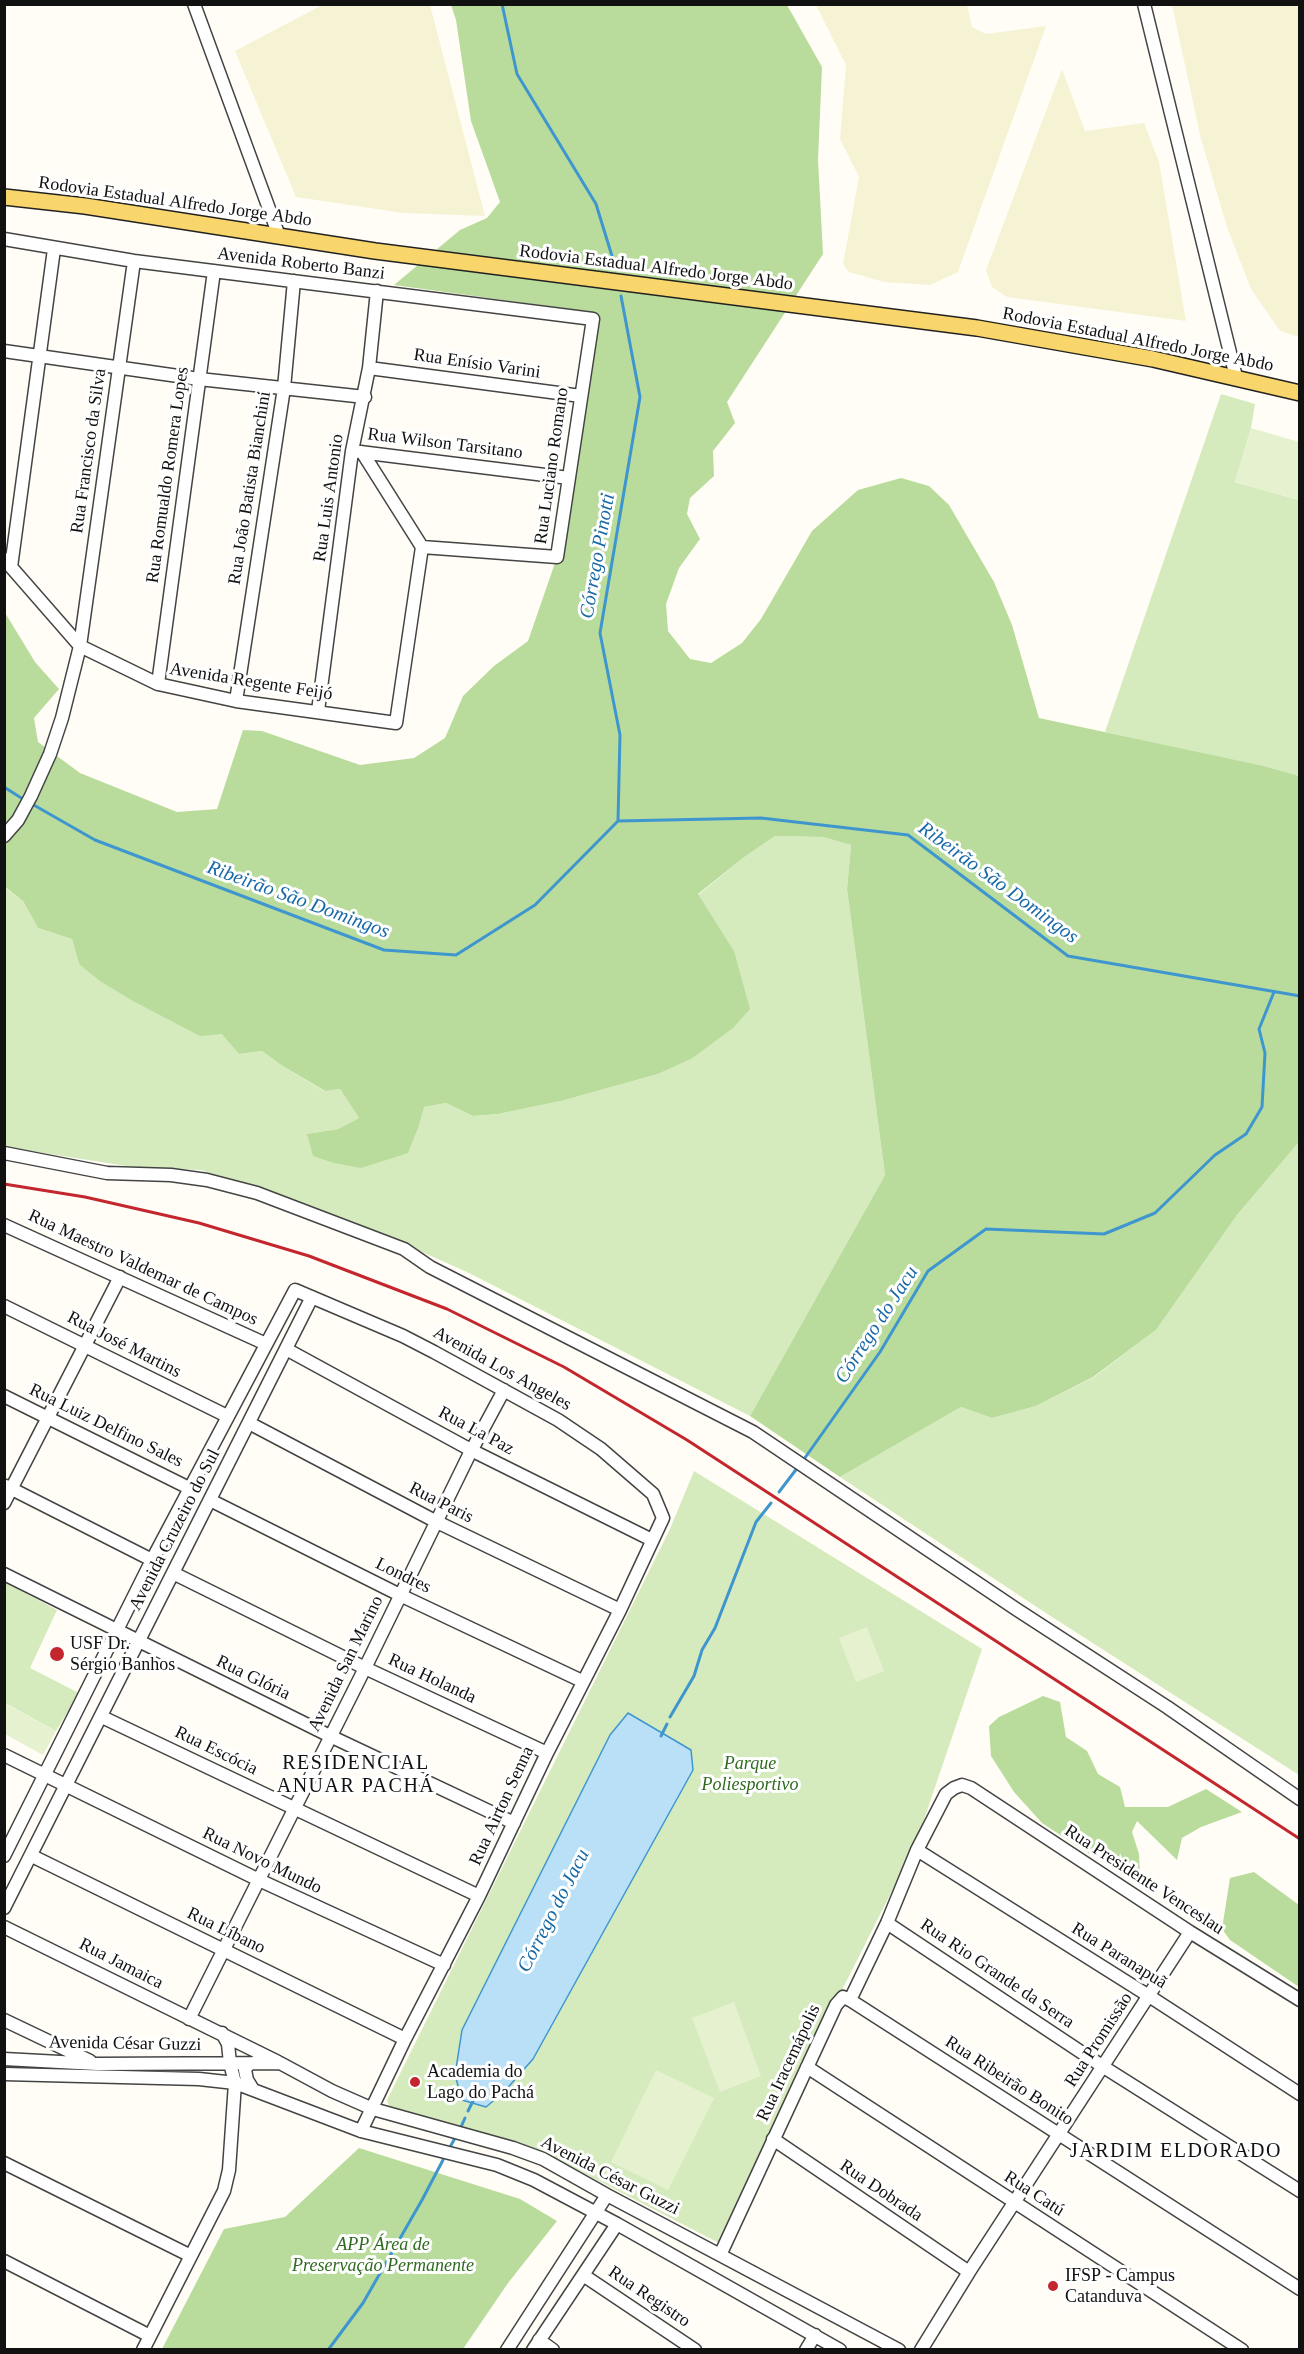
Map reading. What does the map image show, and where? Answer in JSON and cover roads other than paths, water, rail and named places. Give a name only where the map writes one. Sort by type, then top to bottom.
[{"type":"main road","points":[[4,188],[85,206]]},
{"type":"main road","name":"Rodovia Estadual Alfredo Jorge Abdo","points":[[4,197],[85,206],[375,251],[977,328],[1064,342],[1236,377],[1299,393]]},
{"type":"main road","points":[[4,205],[85,206]]},
{"type":"street","points":[[194,4],[279,236]]},
{"type":"street","points":[[1144,4],[1236,377]]},
{"type":"street","name":"Avenida Roberto Banzi","points":[[4,239],[134,261],[593,319]]},
{"type":"street","points":[[8,563],[54,249]]},
{"type":"street","name":"Rua Francisco da Silva","points":[[4,836],[25,808],[50,754],[62,718],[80,646],[134,261]]},
{"type":"street","name":"Rua Romualdo Romera Lopes","points":[[158,684],[214,271]]},
{"type":"street","name":"Rua João Batista Bianchini","points":[[236,701],[284,388],[294,280]]},
{"type":"street","name":"Rua Luis Antonio","points":[[318,711],[365,398],[377,291]]},
{"type":"street","name":"Rua Luciano Romano","points":[[422,547],[557,557],[593,319]]},
{"type":"street","points":[[4,351],[199,379],[365,398]]},
{"type":"street","name":"Rua Enísio Varini","points":[[369,368],[581,396]]},
{"type":"street","points":[[357,451],[422,547]]},
{"type":"street","name":"Rua Wilson Tarsitano","points":[[357,451],[569,478]]},
{"type":"street","name":"Avenida Regente Feijó","points":[[8,563],[80,646],[158,684],[236,701],[396,723],[422,547]]},
{"type":"street","points":[[4,1153],[106,1173],[171,1175],[207,1180],[257,1193],[404,1249],[430,1267],[753,1431],[1016,1609],[1167,1707],[1299,1799]]},
{"type":"street","name":"Rua Maestro Valdemar de Campos","points":[[4,1225],[266,1344]]},
{"type":"street","points":[[4,1503],[8,1487],[48,1418],[120,1277]]},
{"type":"street","name":"Avenida Cruzeiro do Sul","points":[[6,1847],[118,1631],[152,1560],[295,1290]]},
{"type":"street","name":"Avenida Los Angeles","points":[[295,1290],[403,1336],[558,1420],[601,1449],[653,1494],[663,1518]]},
{"type":"street","name":"Avenida Cruzeiro do Sul","points":[[4,1908],[312,1297]]},
{"type":"street","name":"Rua José Martins","points":[[4,1306],[227,1416]]},
{"type":"street","name":"Rua La Paz","points":[[286,1349],[471,1450],[652,1540]]},
{"type":"street","name":"Avenida San Marino","points":[[189,2019],[365,1668],[435,1521],[504,1390]]},
{"type":"street","name":"Rua Luiz Delfino Sales","points":[[4,1396],[191,1489]]},
{"type":"street","name":"Rua Paris","points":[[249,1423],[435,1521],[620,1610]]},
{"type":"street","points":[[8,1487],[152,1560]]},
{"type":"street","name":"Londres","points":[[210,1500],[400,1595],[582,1681]]},
{"type":"street","name":"Rua Airton Senna","points":[[361,2131],[582,1681],[620,1610],[663,1518]]},
{"type":"street","name":"Rua Holanda","points":[[173,1573],[365,1668],[547,1753]]},
{"type":"street","name":"Rua Glória","points":[[4,1574],[330,1736],[514,1823]]},
{"type":"street","name":"Rua Escócia","points":[[102,1717],[478,1896]]},
{"type":"street","name":"Rua Novo Mundo","points":[[4,1755],[259,1880],[444,1965]]},
{"type":"street","name":"Rua Iracemápolis","points":[[721,2253],[836,2005],[843,1997],[850,2000],[887,1923],[917,1850],[946,1794],[962,1785],[971,1788]]},
{"type":"street","name":"Rua Presidente Venceslau","points":[[971,1788],[1190,1932],[1299,2000]]},
{"type":"street","name":"Rua Paranapuã","points":[[917,1850],[1297,2087]]},
{"type":"street","name":"Rua Líbano","points":[[32,1856],[405,2039]]},
{"type":"street","name":"Rua Rio Grande da Serra","points":[[887,1923],[1102,2066],[1299,2191]]},
{"type":"street","name":"Rua Jamaica","points":[[4,1927],[280,2063]]},
{"type":"street","name":"Rua Promissão","points":[[921,2349],[1190,1932]]},
{"type":"street","name":"Rua Ribeirão Bonito","points":[[850,2000],[1299,2289]]},
{"type":"street","points":[[4,2020],[97,2064]]},
{"type":"street","points":[[143,2349],[224,2191],[232,2148],[235,2083],[230,2062],[230,2049],[222,2033]]},
{"type":"street","name":"Avenida César Guzzi","points":[[4,2059],[97,2064],[280,2063],[332,2091],[373,2109],[543,2158],[607,2195],[721,2253],[899,2349]]},
{"type":"street","points":[[252,2088],[245,2070],[248,2065],[256,2062]]},
{"type":"street","name":"Rua Catú","points":[[807,2067],[1014,2204],[1242,2349]]},
{"type":"street","name":"Avenida César Guzzi","points":[[4,2074],[199,2079],[235,2083],[361,2131],[497,2165],[534,2180],[617,2224],[840,2349]]},
{"type":"street","name":"Rua Dobrada","points":[[773,2139],[969,2272]]},
{"type":"street","points":[[4,2163],[190,2256]]},
{"type":"street","points":[[507,2349],[607,2195]]},
{"type":"street","points":[[553,2349],[536,2345],[617,2224]]},
{"type":"street","points":[[4,2261],[150,2336]]},
{"type":"street","name":"Rua Registro","points":[[583,2275],[695,2349]]},
{"type":"street","points":[[806,2349],[815,2335]]},
{"type":"water","points":[[628,1713],[691,1750],[693,1770],[533,2059],[504,2092],[486,2107],[462,2100],[455,2075],[462,2030],[610,1735]]},
{"type":"waterway","name":"Córrego Pinotti","points":[[502,4],[517,74],[596,204],[616,269]]},
{"type":"waterway","name":"Córrego Pinotti","points":[[618,821],[620,735],[600,633],[640,397],[621,296]]},
{"type":"waterway","name":"Ribeirão São Domingos","points":[[4,787],[26,801]]},
{"type":"waterway","name":"Ribeirão São Domingos","points":[[32,804],[95,840],[384,950],[456,955],[535,905],[618,821],[761,818],[908,835],[1068,956],[1300,996]]},
{"type":"waterway","name":"Córrego do Jacu","points":[[802,1462],[880,1352],[928,1271],[986,1229],[1104,1234],[1155,1213],[1215,1155],[1246,1134],[1262,1107],[1265,1053],[1259,1029],[1274,992]]},
{"type":"waterway","name":"Córrego do Jacu","points":[[779,1492],[798,1467]]},
{"type":"waterway","name":"Córrego do Jacu","points":[[670,1717],[694,1676],[702,1650],[715,1628],[756,1522],[771,1503]]},
{"type":"waterway","name":"Córrego do Jacu","points":[[661,1736],[667,1724]]},
{"type":"waterway","name":"Córrego do Jacu","points":[[468,2111],[474,2099]]},
{"type":"waterway","name":"Córrego do Jacu","points":[[461,2127],[465,2118]]},
{"type":"waterway","name":"Córrego do Jacu","points":[[449,2149],[455,2138]]},
{"type":"waterway","name":"Córrego do Jacu","points":[[328,2350],[363,2303],[443,2160]]},
{"type":"railway","points":[[4,1184],[85,1197],[199,1223],[309,1256],[447,1309],[564,1367],[687,1440],[1300,1839]]},
{"type":"place","name":"USF Dr. Sérgio Banhos","points":[[57,1654]]},
{"type":"place","name":"Academia do Lago do Pachá","points":[[415,2082]]},
{"type":"place","name":"IFSP - Campus Catanduva","points":[[1053,2286]]},
{"type":"district","name":"RESIDENCIAL ANUAR PACHÁ","points":[[356,1776]]},
{"type":"district","name":"JARDIM ELDORADO","points":[[1176,2152]]},
{"type":"park label","name":"Parque Poliesportivo","points":[[750,1774]]},
{"type":"park label","name":"APP Área de Preservação Permanente","points":[[383,2255]]}]
